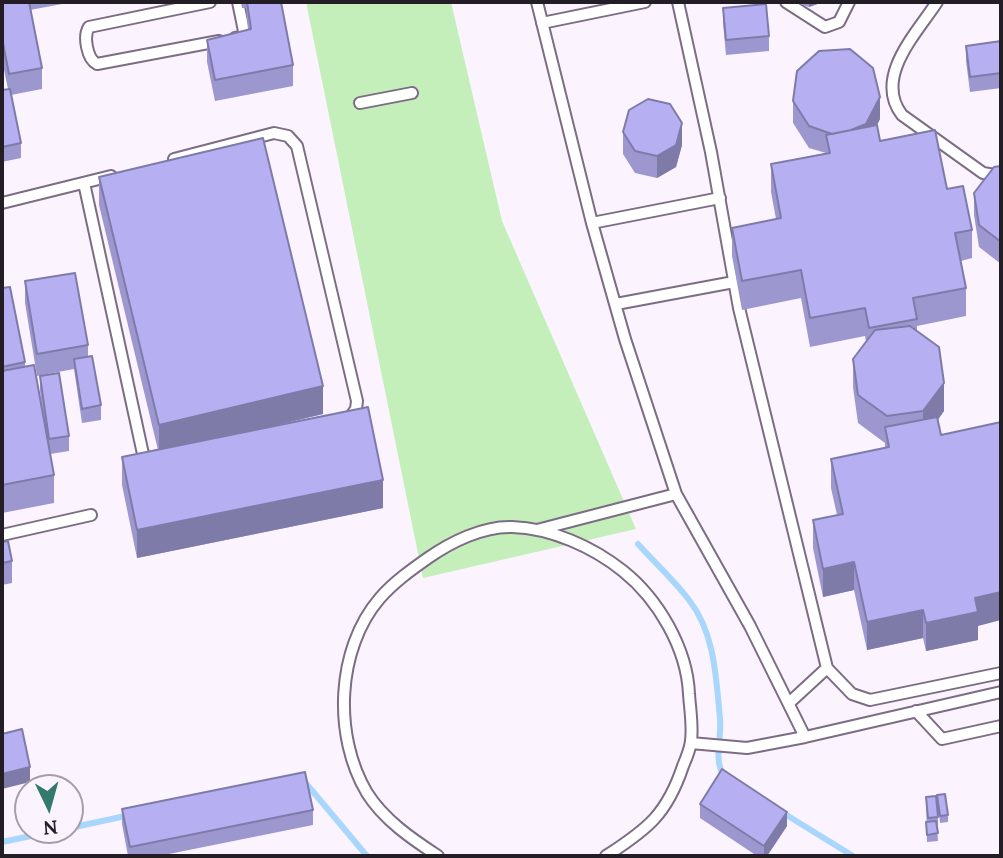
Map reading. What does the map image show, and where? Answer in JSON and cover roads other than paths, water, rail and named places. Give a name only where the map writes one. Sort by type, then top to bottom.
[{"type":"lane","points":[[210,2],[89,27],[86,34],[91,60],[97,64],[238,38],[244,31],[238,2]]},
{"type":"lane","points":[[537,2],[615,304],[676,494],[805,737]]},
{"type":"lane","points":[[542,23],[645,2]]},
{"type":"lane","points":[[678,2],[720,198],[734,282],[827,668],[845,690],[870,700],[1001,673]]},
{"type":"lane","points":[[786,2],[821,25],[829,27],[839,22],[849,2]]},
{"type":"lane","points":[[937,2],[895,66],[891,87],[895,104],[902,115],[983,173],[1001,176]]},
{"type":"lane","points":[[360,103],[412,93]]},
{"type":"lane","points":[[160,163],[274,133],[288,136],[298,146],[357,401],[353,415],[337,426]]},
{"type":"lane","points":[[2,203],[122,173]]},
{"type":"lane","points":[[84,183],[143,454],[149,460],[158,461]]},
{"type":"lane","points":[[593,223],[720,198]]},
{"type":"lane","points":[[615,304],[734,282]]},
{"type":"lane","points":[[537,530],[676,494]]},
{"type":"lane","points":[[2,535],[90,515]]},
{"type":"lane","points":[[438,856],[390,819],[368,794],[348,745],[345,696],[347,668],[355,641],[379,599],[397,580],[446,545],[509,527],[537,530],[598,552],[637,582],[655,605],[676,643],[688,682],[691,743],[667,807],[628,842],[606,856]]},
{"type":"lane","points":[[789,703],[827,668]]},
{"type":"lane","points":[[691,743],[711,747],[747,748],[1001,692]]},
{"type":"lane","points":[[916,711],[942,739],[1001,726]]},
{"type":"waterway","points":[[638,544],[683,593],[698,613],[704,627],[713,656],[720,726],[718,756],[724,776]]},
{"type":"waterway","points":[[304,781],[367,856]]},
{"type":"waterway","points":[[780,811],[853,856]]},
{"type":"waterway","points":[[84,825],[130,815]]},
{"type":"waterway","points":[[2,842],[14,840]]}]
